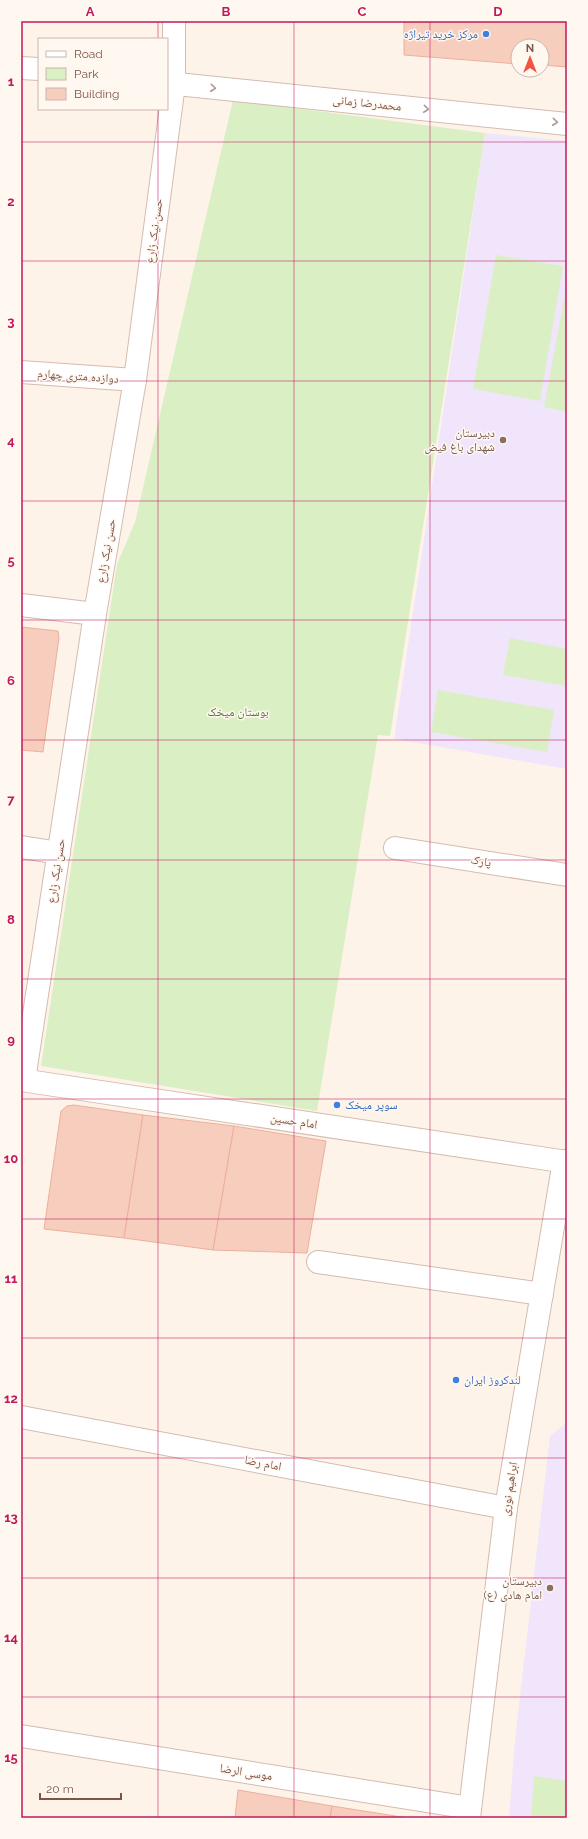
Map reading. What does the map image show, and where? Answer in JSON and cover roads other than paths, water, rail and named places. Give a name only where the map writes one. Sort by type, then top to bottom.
[{"type":"street","name":"حسن نیک زارع","points":[[168,100],[174,21]]},
{"type":"street","points":[[21,68],[38,70]]},
{"type":"street","name":"محمدرضا زمانی","points":[[170,83],[567,124]]},
{"type":"street","name":"حسن نیک زارع","points":[[22,1080],[95,614],[135,380],[167,110]]},
{"type":"street","name":"دوازده متری چهارم","points":[[21,372],[135,380]]},
{"type":"street","points":[[21,605],[95,614]]},
{"type":"street","points":[[21,848],[58,853]]},
{"type":"street","name":"پارک","points":[[395,848],[567,875]]},
{"type":"street","name":"امام حسین","points":[[22,1080],[565,1162]]},
{"type":"street","name":"ابراهیم نوری","points":[[470,1813],[506,1508],[565,1162]]},
{"type":"street","points":[[318,1262],[542,1294]]},
{"type":"street","name":"امام رضا","points":[[21,1417],[506,1508]]},
{"type":"street","name":"موسی الرضا","points":[[21,1736],[470,1813]]},
{"type":"place","name":"مرکز خرید تیراژه","points":[[486,34]]},
{"type":"place","name":"دبیرستان شهدای باغ فیض","points":[[503,440]]},
{"type":"place","name":"سوپر میخک","points":[[337,1105]]},
{"type":"place","name":"لندکروز ایران","points":[[456,1380]]},
{"type":"place","name":"دبیرستان امام هادی (ع)","points":[[550,1588]]},
{"type":"park label","name":"بوستان میخک","points":[[238,712]]}]
